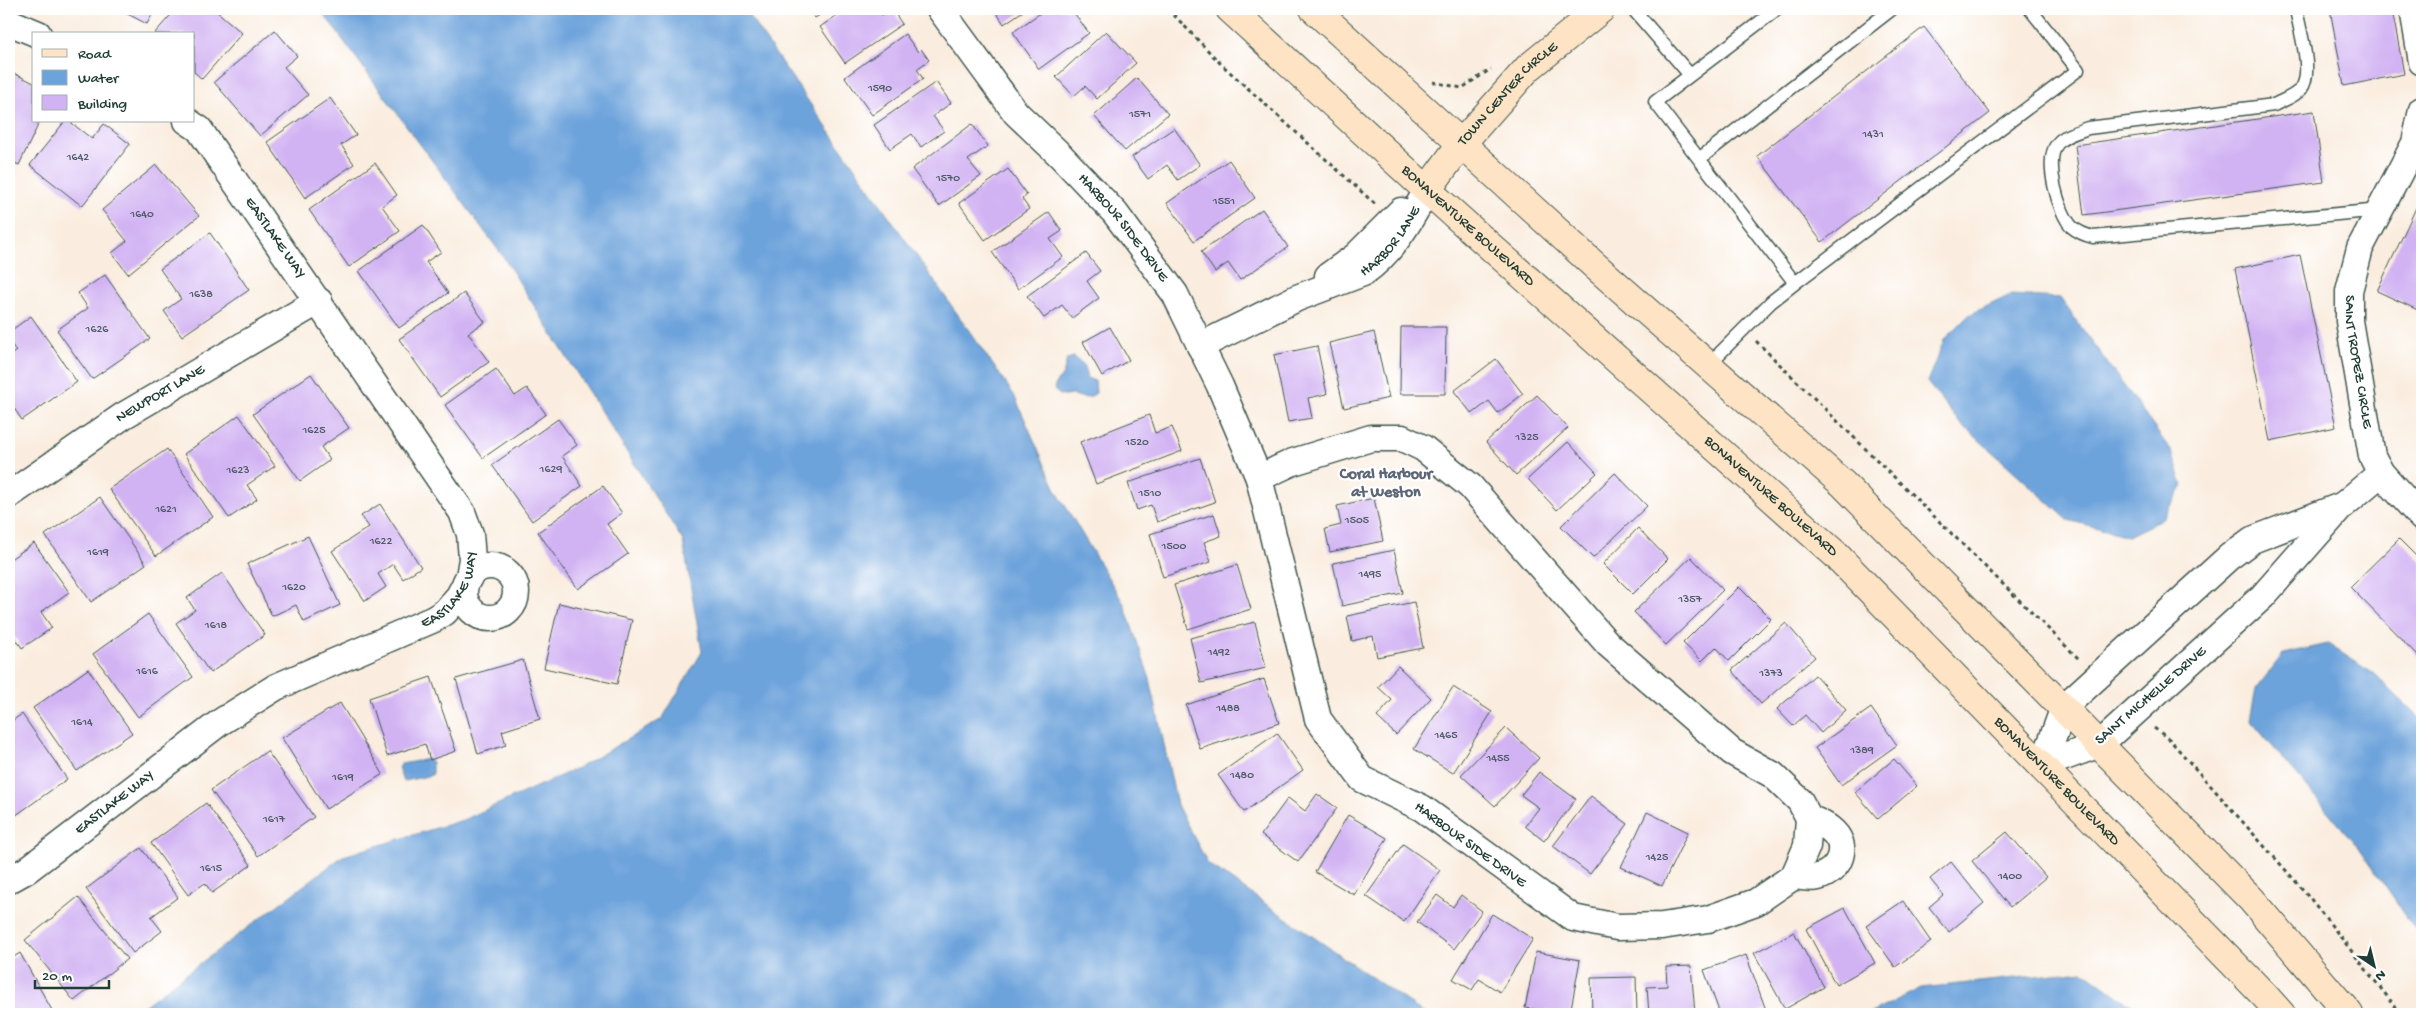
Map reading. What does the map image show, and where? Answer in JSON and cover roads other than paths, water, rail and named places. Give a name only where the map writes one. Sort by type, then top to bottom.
[{"type":"main road","name":"BONAVENTURE BOULEVARD","points":[[1230,9],[1427,190],[1835,554],[2043,765],[2281,1014]]},
{"type":"main road","points":[[1314,9],[1461,144],[1843,484],[2251,898],[2349,1014]]},
{"type":"main road","name":"TOWN CENTER CIRCLE","points":[[1427,190],[1461,144],[1528,68],[1602,9]]},
{"type":"street","name":"HARBOUR SIDE DRIVE","points":[[940,9],[1016,113],[1060,154],[1115,213],[1175,294],[1258,478],[1318,719],[1362,779],[1422,808],[1573,918],[1617,928],[1662,926],[1708,919],[1756,902],[1794,876]]},
{"type":"street","points":[[2414,9],[2422,62]]},
{"type":"street","points":[[9,22],[33,32]]},
{"type":"street","name":"SAINT TROPEZ CIRCLE","points":[[2422,110],[2415,143],[2360,248],[2348,291],[2350,321],[2368,444],[2381,473],[2422,518]]},
{"type":"street","name":"EASTLAKE WAY","points":[[9,880],[27,870],[219,722],[276,687],[434,619],[459,596],[469,577],[472,559],[470,534],[462,512],[319,301],[199,129],[188,122]]},
{"type":"street","name":"HARBOR LANE","points":[[1351,270],[1391,219],[1427,190]]},
{"type":"street","name":"HARBOR LANE","points":[[1200,346],[1351,270],[1372,267],[1404,231],[1427,190]]},
{"type":"street","name":"NEWPORT LANE","points":[[9,495],[123,416],[319,301]]},
{"type":"street","points":[[1258,478],[1293,462],[1371,438],[1402,438],[1423,448],[1470,486],[1608,644],[1732,752],[1774,775],[1800,801],[1809,818],[1807,846],[1794,876],[1816,878],[1833,871],[1840,858],[1841,844],[1831,830],[1809,818]]},
{"type":"street","name":"SAINT MICHELLE DRIVE","points":[[2043,765],[2100,744],[2263,596],[2342,506],[2381,473]]},
{"type":"street","name":"SAINT MICHELLE DRIVE","points":[[2043,765],[2064,707],[2236,551],[2252,540],[2342,506]]},
{"type":"lane","points":[[1632,9],[1690,75]]},
{"type":"lane","points":[[1777,9],[1655,102],[1795,283]]},
{"type":"lane","points":[[1699,159],[1892,9]]},
{"type":"lane","points":[[1708,365],[1770,302],[2078,70],[2030,9]]},
{"type":"lane","points":[[2296,9],[2308,73],[2302,88],[2274,105],[2088,128],[2066,136],[2057,144],[2051,155],[2058,203],[2072,226],[2080,233],[2093,237],[2380,210]]},
{"type":"water","points":[[320,9],[744,9],[1014,395],[1057,492],[1124,604],[1150,679],[1177,805],[1208,864],[1425,1014],[133,1014],[343,856],[463,820],[580,767],[662,719],[702,652],[683,541],[502,255]]},
{"type":"water","points":[[2010,295],[2060,298],[2172,452],[2183,486],[2161,520],[2128,536],[2068,520],[1958,421],[1927,382],[1944,340],[1969,315]]},
{"type":"water","points":[[1074,357],[1083,364],[1087,378],[1095,381],[1096,393],[1090,397],[1072,394],[1062,396],[1054,389],[1057,381],[1063,375],[1067,359]]},
{"type":"water","points":[[2328,644],[2374,674],[2422,720],[2422,940],[2358,847],[2250,720],[2256,689],[2283,654]]},
{"type":"water","points":[[428,759],[432,762],[432,775],[405,781],[402,779],[398,767],[401,764]]},
{"type":"water","points":[[2083,971],[2144,1014],[1869,1014],[1921,988]]},
{"type":"district","name":"Coral Harbour at Weston","points":[[1386,484]]}]
